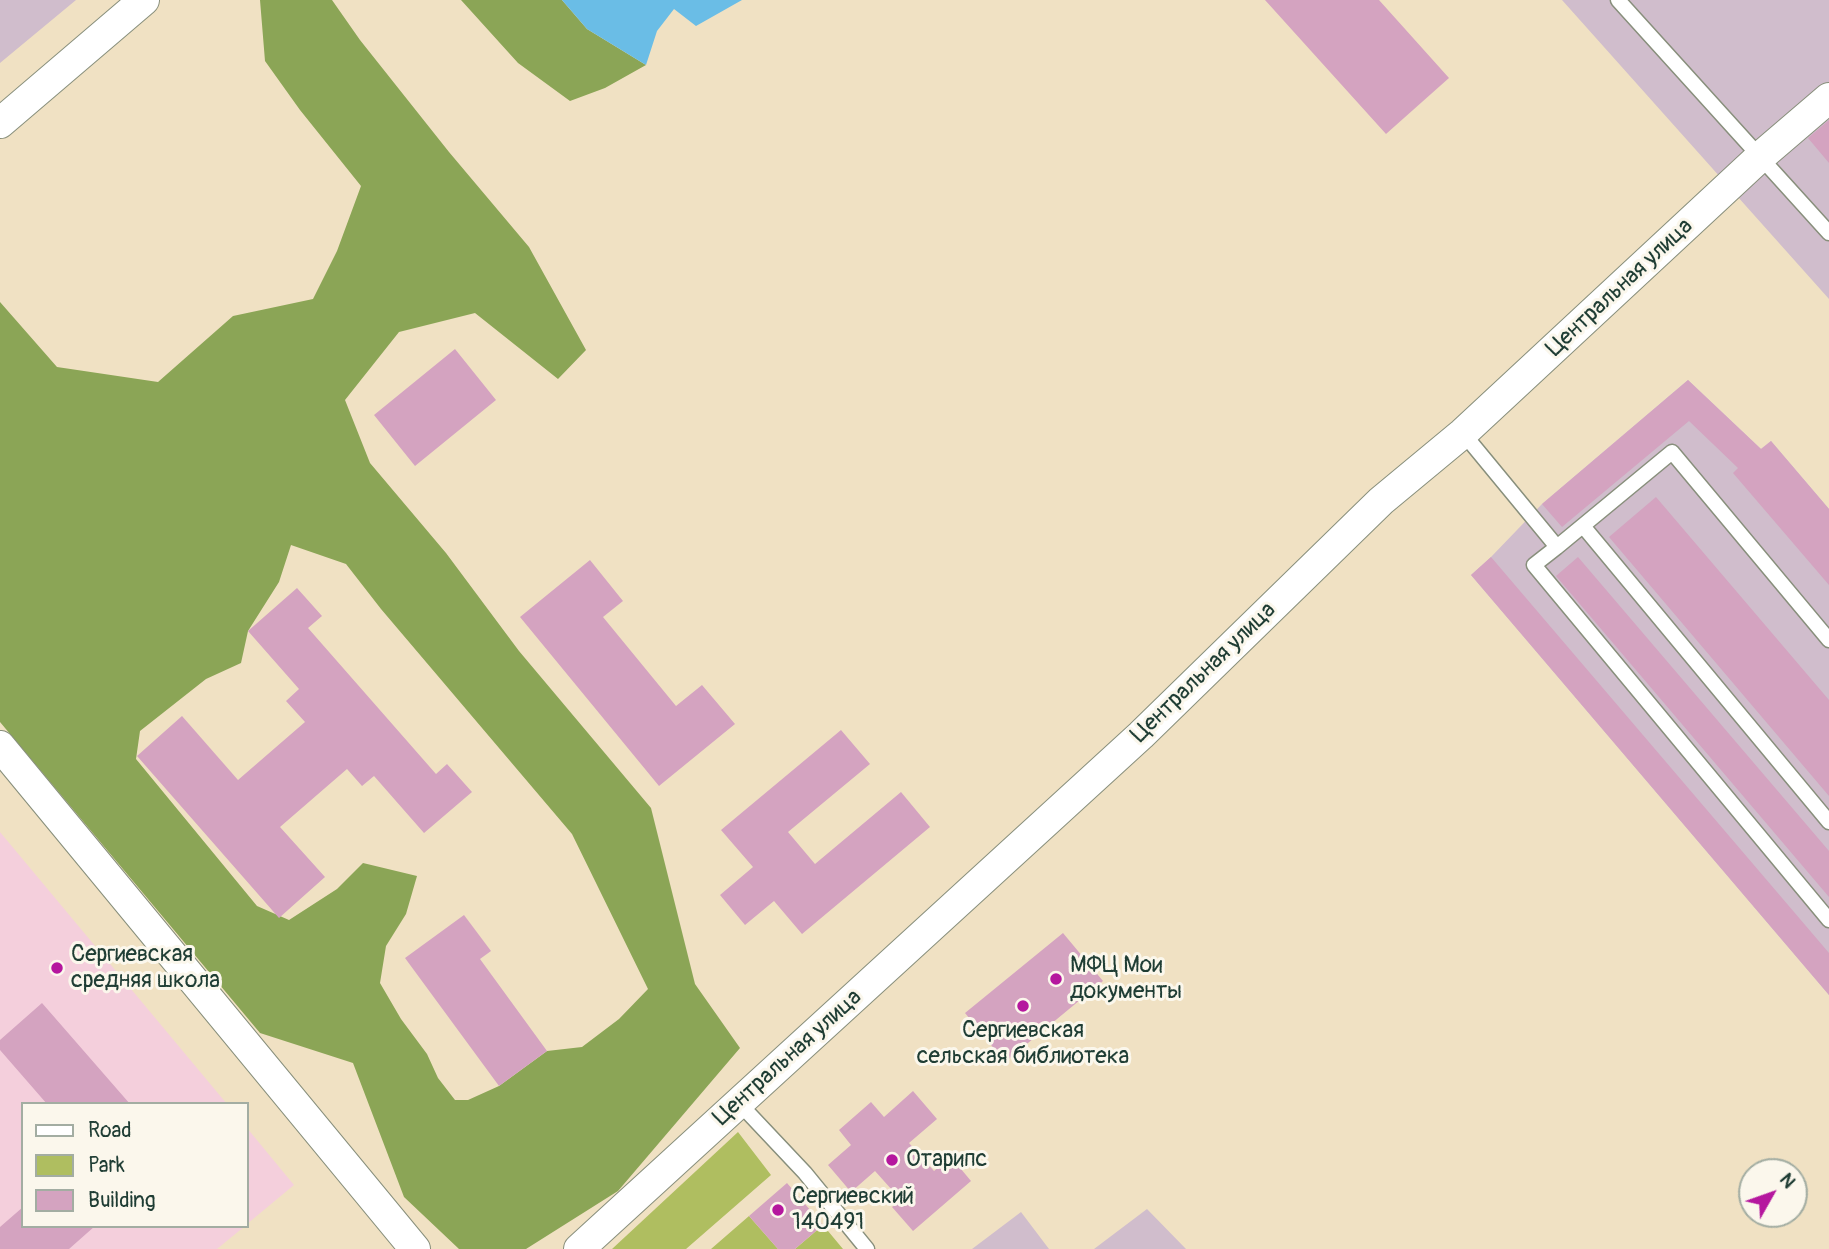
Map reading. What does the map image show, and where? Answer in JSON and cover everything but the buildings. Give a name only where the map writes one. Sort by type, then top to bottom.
[{"type":"street","points":[[0,123],[144,0]]},
{"type":"street","name":"Центральная улица","points":[[579,1249],[1141,735],[1381,501],[1463,433],[1760,157],[1829,98]]},
{"type":"street","points":[[0,746],[415,1249]]},
{"type":"lane","points":[[1618,0],[1829,233]]},
{"type":"lane","points":[[1463,433],[1557,547]]},
{"type":"lane","points":[[1829,640],[1672,452],[1534,565],[1829,920]]},
{"type":"lane","points":[[1583,526],[1829,822]]},
{"type":"lane","points":[[738,1103],[804,1173],[867,1249]]},
{"type":"shaded area","points":[[0,0],[76,0],[0,63]]},
{"type":"shaded area","points":[[1562,0],[1829,0],[1829,299]]},
{"type":"shaded area","points":[[1688,380],[1761,449],[1771,441],[1829,509],[1829,995],[1471,575],[1542,504]]},
{"type":"shaded area","name":"Сергиевская средняя школа","points":[[0,832],[225,1102],[21,1102],[21,1228],[243,1228],[217,1249],[0,1249]]},
{"type":"shaded area","points":[[248,1129],[294,1185],[248,1223]]},
{"type":"shaded area","points":[[1147,1209],[1186,1249],[1094,1249]]},
{"type":"shaded area","points":[[1021,1212],[1049,1249],[972,1249]]},
{"type":"green space","points":[[260,0],[332,0],[360,40],[449,152],[529,247],[586,350],[558,379],[475,313],[399,332],[345,400],[370,463],[446,553],[519,651],[651,808],[695,984],[740,1048],[618,1191],[526,1249],[459,1249],[404,1197],[353,1063],[260,1033],[0,722],[0,302],[57,367],[158,382],[233,316],[313,299],[337,251],[361,186],[265,61]],"holes":[[[291,545],[346,564],[572,834],[648,989],[619,1019],[582,1047],[547,1051],[499,1086],[468,1100],[455,1100],[438,1078],[427,1054],[401,1019],[380,983],[386,946],[406,914],[417,876],[363,863],[337,889],[289,920],[257,906],[136,759],[140,731],[206,679],[241,663],[248,631],[279,582]]]},
{"type":"green space","points":[[461,0],[562,0],[587,29],[646,65],[605,88],[570,101],[518,63]]},
{"type":"green space","points":[[738,1132],[771,1175],[686,1249],[612,1249]]},
{"type":"green space","points":[[749,1216],[778,1249],[711,1249]]},
{"type":"green space","points":[[823,1225],[843,1249],[795,1249]]},
{"type":"water","points":[[562,0],[742,0],[696,26],[674,9],[657,31],[646,65],[587,29]]},
{"type":"place","name":"Сергиевская средняя школа","points":[[57,968]]},
{"type":"place","name":"МФЦ Мои документы","points":[[1056,979]]},
{"type":"place","name":"Сергиевская сельская библиотека","points":[[1023,1006]]},
{"type":"place","name":"Отарипс","points":[[892,1160]]},
{"type":"place","name":"Сергиевский 140491","points":[[778,1210]]}]
